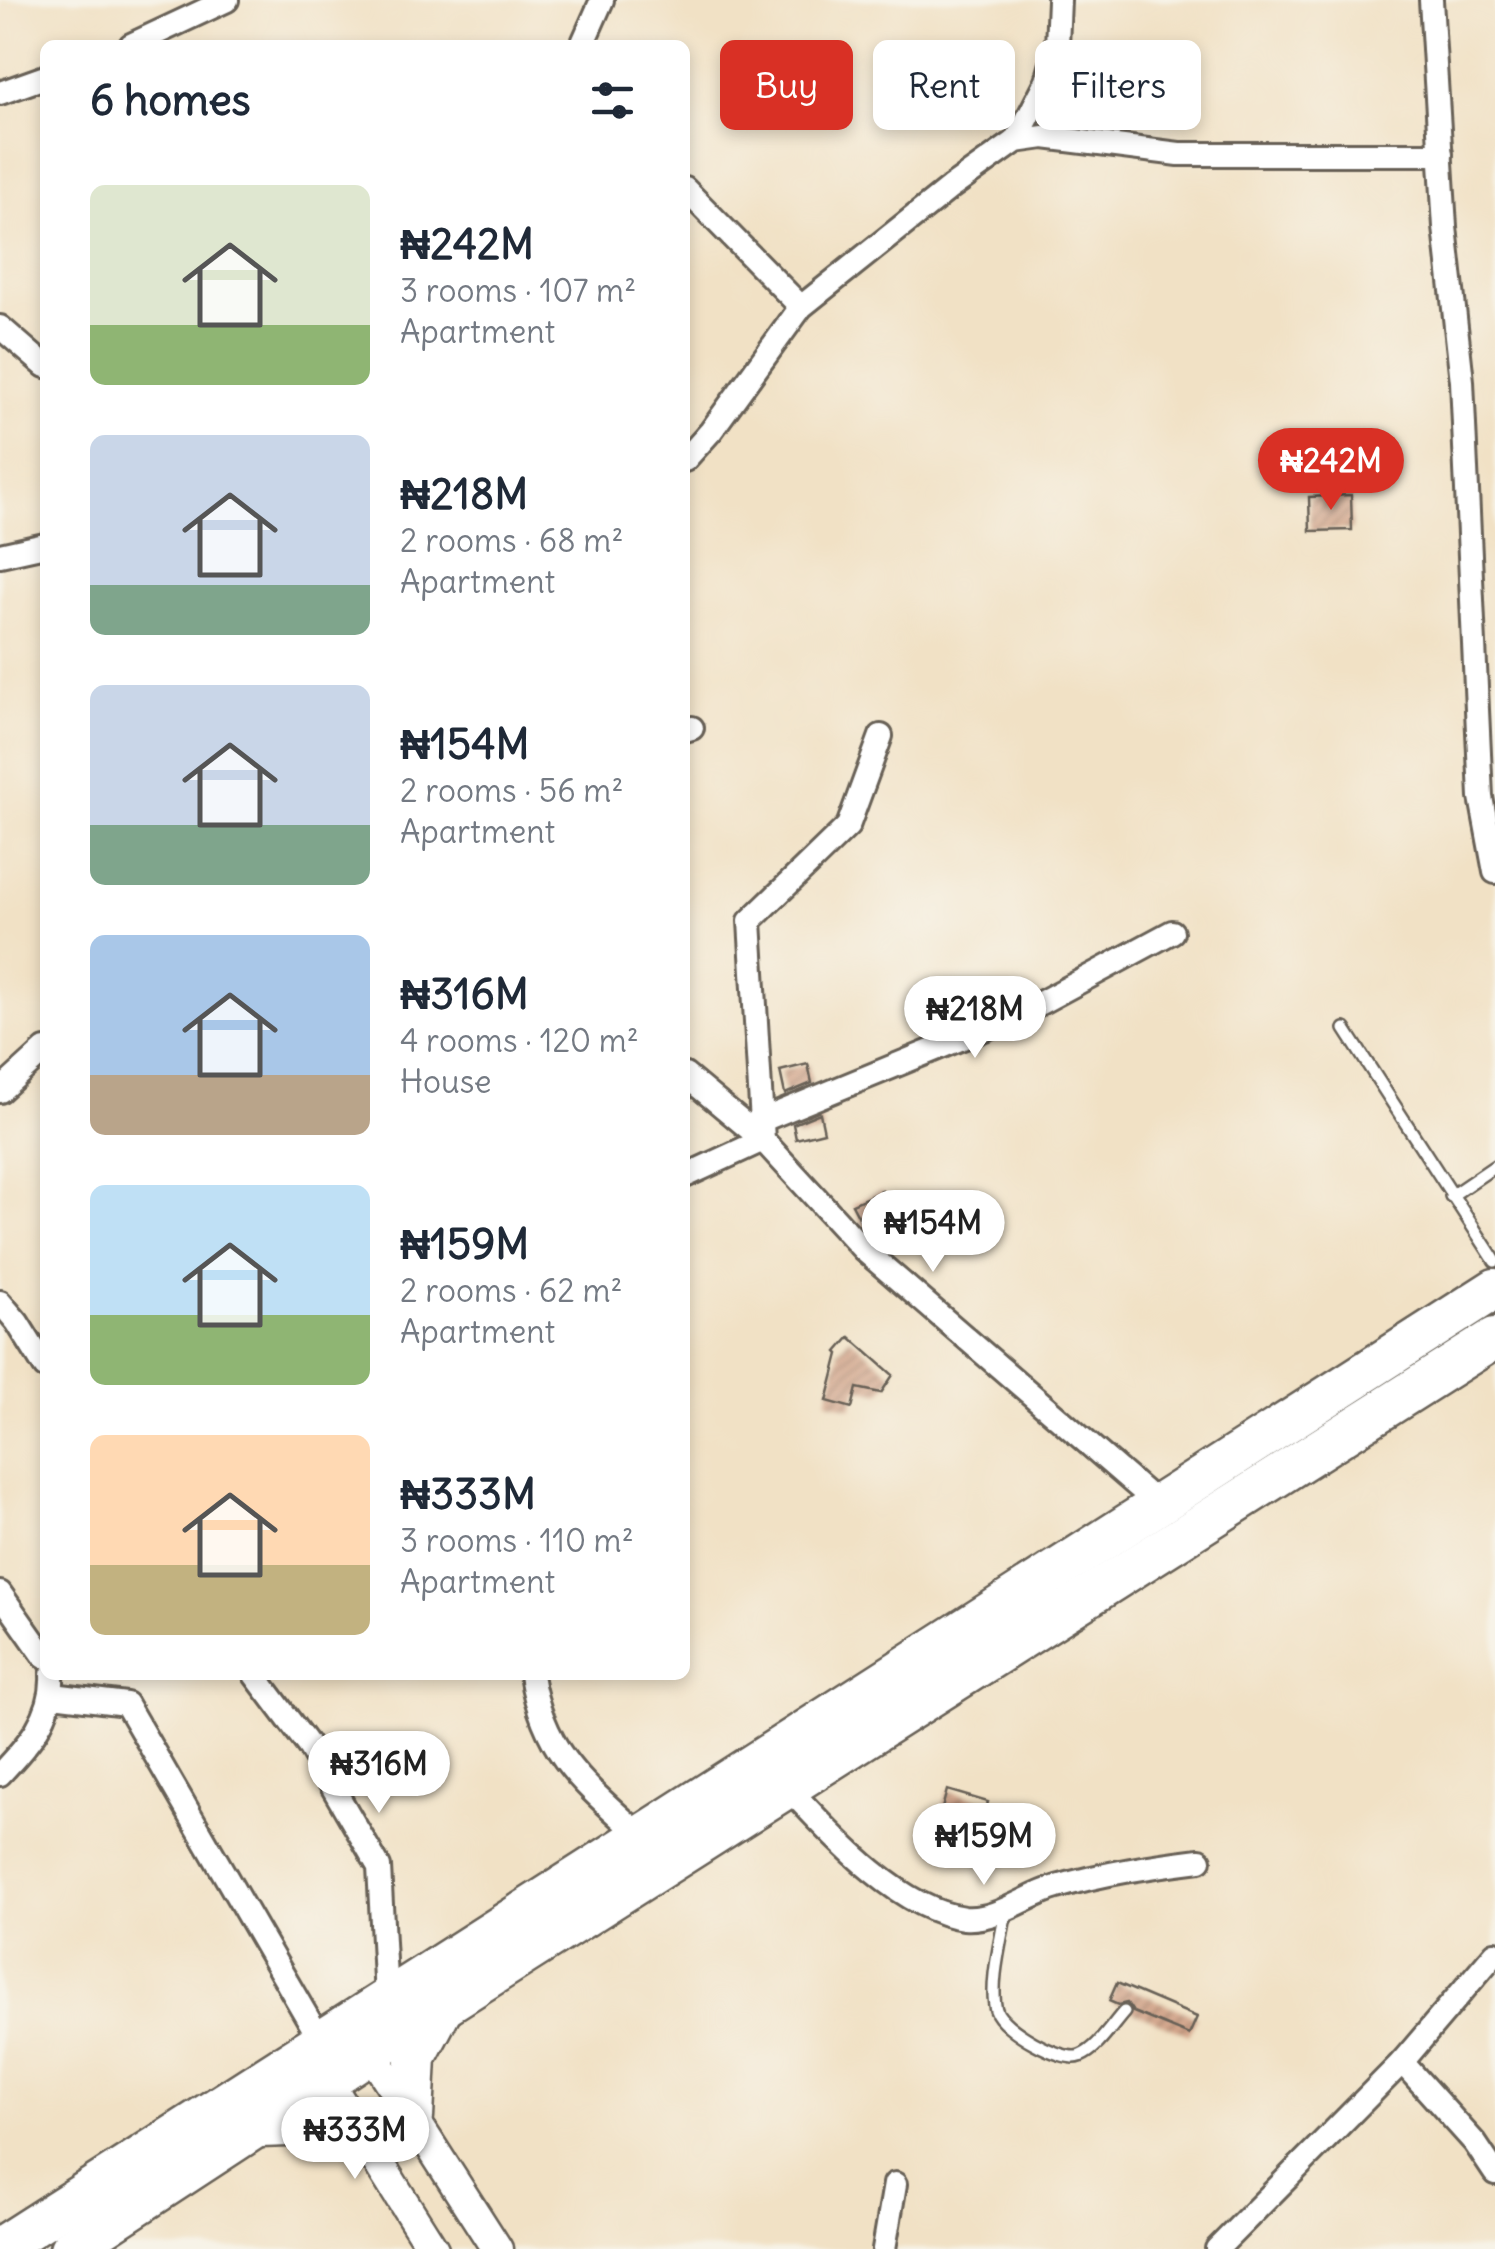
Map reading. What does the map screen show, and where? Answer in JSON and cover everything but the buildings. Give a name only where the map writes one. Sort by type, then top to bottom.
[{"type":"highway","points":[[70,2249],[260,2127],[386,1998],[1495,1290]]},
{"type":"highway","points":[[0,2247],[336,2049],[443,2007],[1495,1338]]},
{"type":"highway","points":[[413,2117],[416,2057],[443,2007]]},
{"type":"highway","points":[[260,2127],[316,2125],[365,2142]]},
{"type":"main road","points":[[336,2049],[413,2117],[496,2249]]},
{"type":"main road","points":[[336,2049],[365,2142],[433,2249]]},
{"type":"street","points":[[142,40],[227,0]]},
{"type":"street","points":[[584,40],[602,0]]},
{"type":"street","points":[[690,454],[801,307],[950,188],[1016,141],[1047,81],[1057,46],[1058,0]]},
{"type":"street","points":[[1431,0],[1445,226],[1462,381],[1481,797],[1495,872]]},
{"type":"street","points":[[0,93],[40,79]]},
{"type":"street","points":[[1016,141],[1044,137],[1179,154],[1441,154]]},
{"type":"street","points":[[690,194],[801,307]]},
{"type":"street","points":[[0,328],[40,362]]},
{"type":"street","points":[[0,554],[40,545]]},
{"type":"street","points":[[757,1129],[750,921],[848,826],[881,736]]},
{"type":"street","points":[[690,1173],[757,1129],[1016,1016],[1172,932]]},
{"type":"street","points":[[0,1091],[40,1055]]},
{"type":"street","points":[[690,1079],[757,1129],[864,1250],[1158,1504]]},
{"type":"street","points":[[0,1302],[40,1359]]},
{"type":"street","points":[[0,1593],[40,1650]]},
{"type":"street","points":[[259,1680],[310,1748],[378,1868],[386,1998]]},
{"type":"street","points":[[532,1680],[536,1705],[550,1741],[586,1787],[640,1835]]},
{"type":"street","points":[[0,1774],[31,1743],[53,1685],[126,1704],[336,2049]]},
{"type":"street","points":[[788,1789],[852,1856],[923,1905],[966,1918],[1006,1910],[1072,1883],[1126,1870],[1200,1860]]},
{"type":"street","points":[[1217,2249],[1402,2062],[1495,1953]]},
{"type":"street","points":[[1402,2062],[1476,2143],[1495,2173]]},
{"type":"street","points":[[1476,2143],[1495,2128]]},
{"type":"street","points":[[884,2249],[895,2184]]},
{"type":"lane","points":[[1345,1029],[1495,1261]]},
{"type":"lane","points":[[1452,1196],[1495,1166]]},
{"type":"lane","points":[[1006,1910],[994,1997],[998,2016],[1006,2026],[1062,2056],[1077,2058],[1090,2050],[1124,2012]]}]
